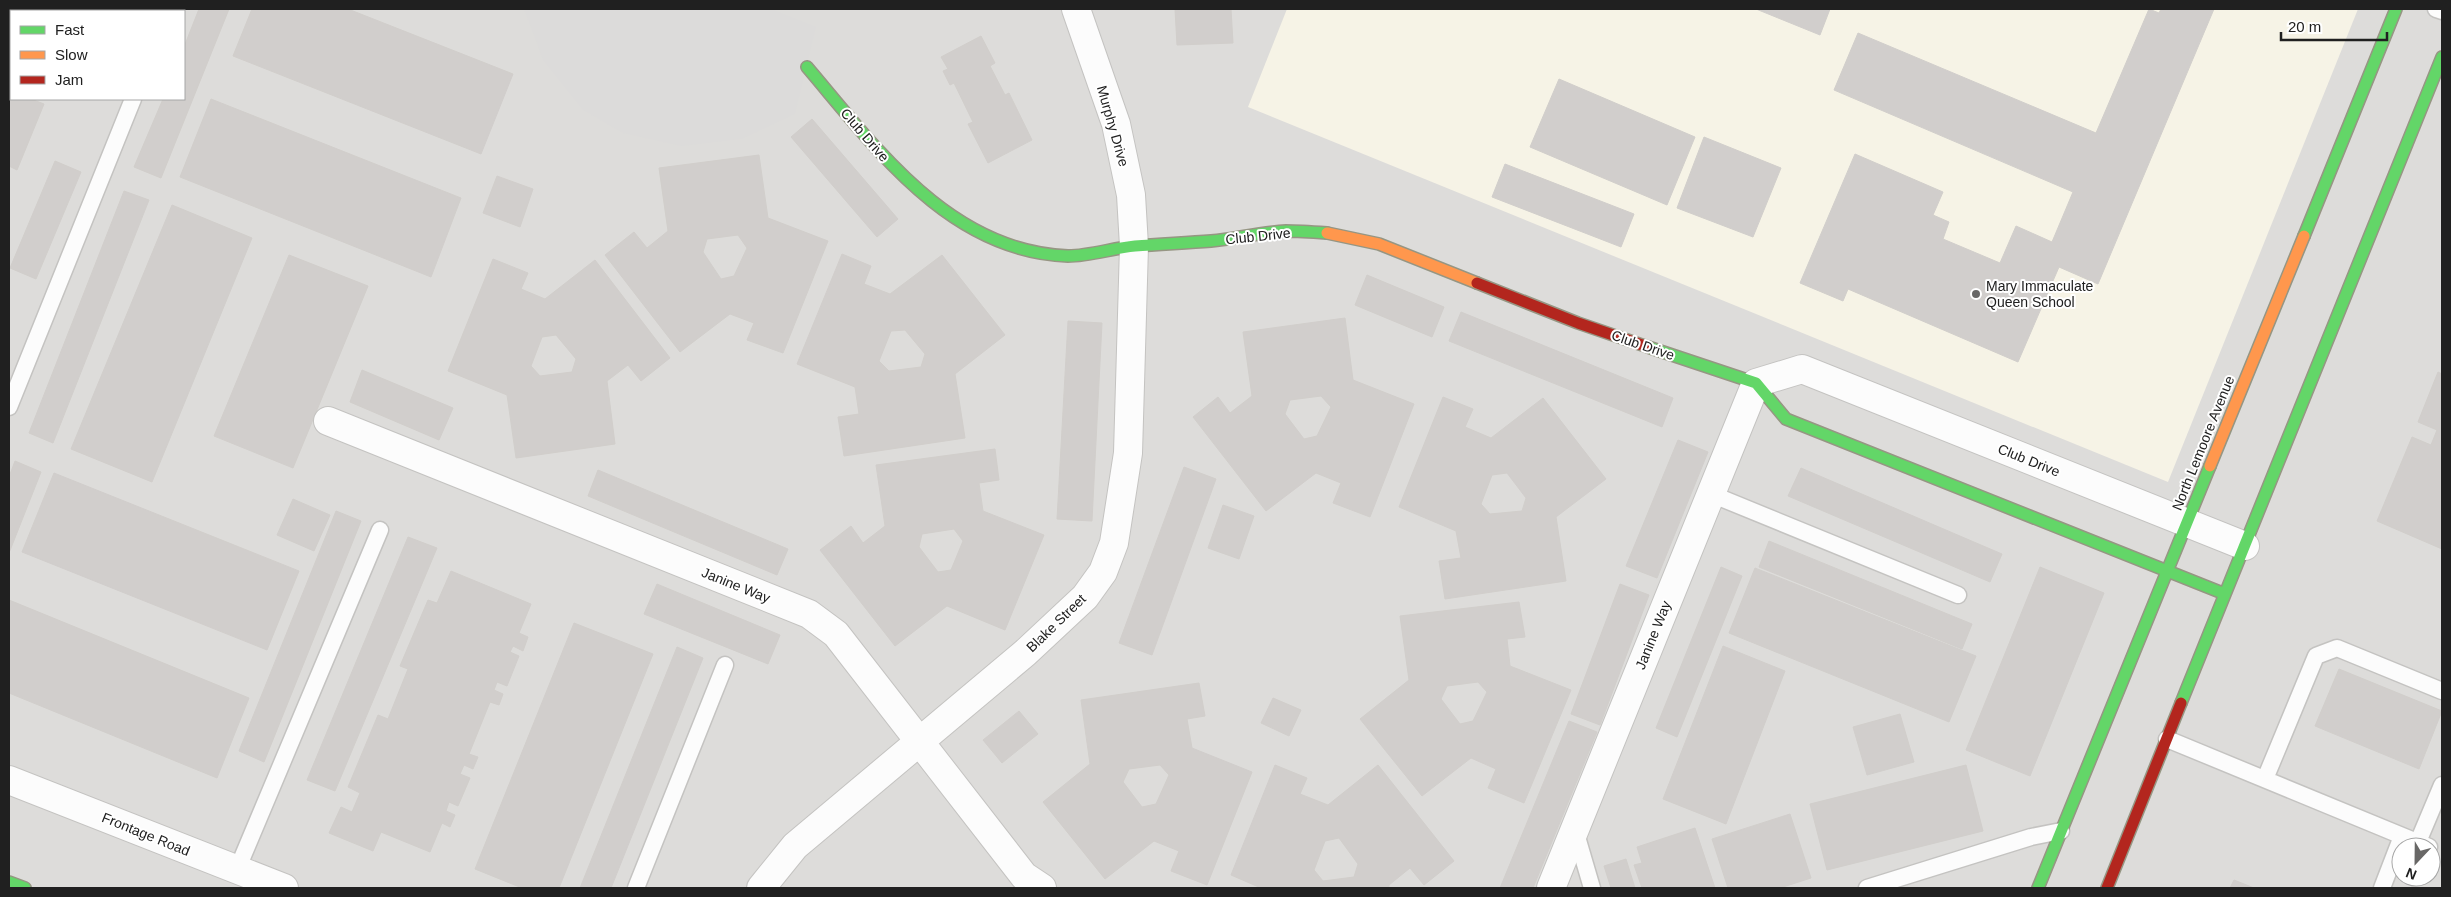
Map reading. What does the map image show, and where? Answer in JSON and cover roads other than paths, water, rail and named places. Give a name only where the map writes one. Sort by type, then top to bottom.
[{"type":"main road","name":"North Lemoore Avenue","points":[[2038,888],[2396,9]]},
{"type":"main road","points":[[2107,888],[2442,57]]},
{"type":"main road","name":"Club Drive","points":[[807,67],[888,162],[920,192],[955,219],[990,237],[1028,251],[1069,256],[1134,246],[1211,241],[1285,231],[1332,233],[1379,244],[1578,323],[1756,383]]},
{"type":"main road","points":[[1756,383],[1786,419],[2225,594]]},
{"type":"main road","points":[[9,882],[25,888]]},
{"type":"street","name":"Murphy Drive","points":[[1076,9],[1116,124],[1131,195],[1134,246]]},
{"type":"street","name":"Blake Street","points":[[761,888],[795,846],[1025,653],[1085,597],[1103,572],[1118,525],[1128,454],[1134,246]]},
{"type":"street","name":"Club Drive","points":[[1756,383],[1802,369],[2245,546]]},
{"type":"street","name":"Janine Way","points":[[1551,888],[1756,383]]},
{"type":"street","name":"Janine Way","points":[[328,421],[809,614],[836,634],[1024,876],[1042,888]]},
{"type":"street","name":"Frontage Road","points":[[9,780],[284,888]]},
{"type":"lane","points":[[2436,9],[2442,12]]},
{"type":"lane","points":[[9,407],[133,100]]},
{"type":"lane","points":[[1711,494],[1958,595]]},
{"type":"lane","points":[[238,870],[380,530]]},
{"type":"lane","points":[[2264,779],[2316,656],[2337,648],[2442,691]]},
{"type":"lane","points":[[636,888],[725,665]]},
{"type":"lane","points":[[2167,739],[2402,836],[2382,888]]},
{"type":"lane","points":[[2428,837],[2442,785]]},
{"type":"lane","points":[[1575,830],[1592,888]]},
{"type":"lane","points":[[1867,888],[2031,837],[2061,831]]},
{"type":"place","name":"Mary Immaculate Queen School","points":[[1976,294]]}]
